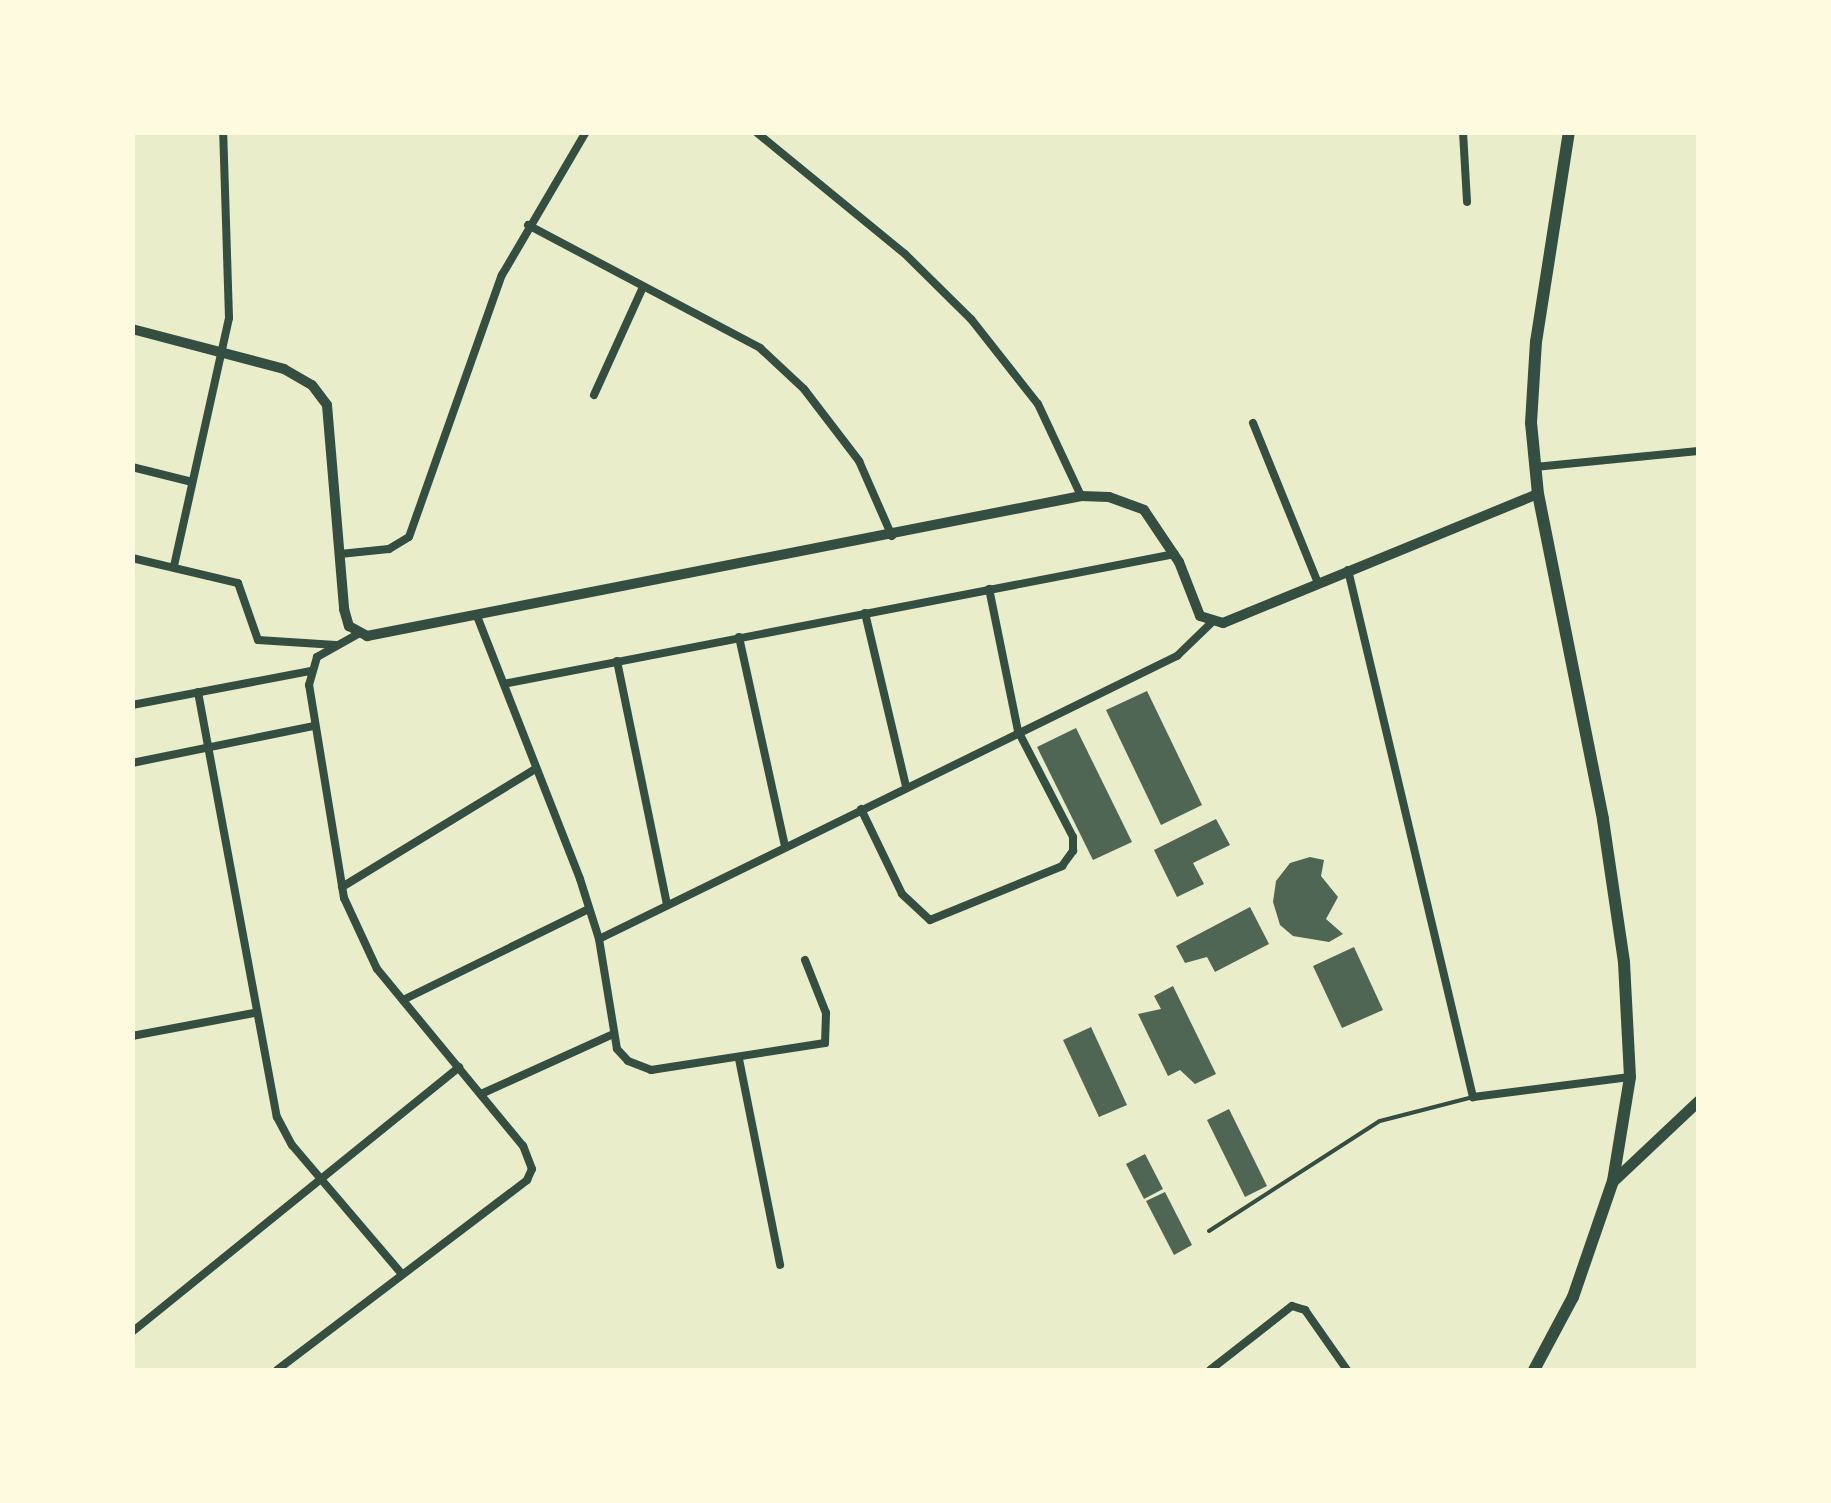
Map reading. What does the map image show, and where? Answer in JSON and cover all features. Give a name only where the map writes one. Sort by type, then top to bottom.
[{"type":"highway","points":[[1534,1370],[1572,1297],[1613,1181],[1630,1078],[1624,962],[1603,819],[1535,467],[1536,342],[1569,132]]},
{"type":"main road","points":[[1613,1181],[1698,1101]]},
{"type":"street","points":[[174,566],[222,349],[230,294],[222,132]]},
{"type":"street","points":[[340,554],[389,549],[410,537],[475,340],[528,224],[584,136],[571,132]]},
{"type":"street","points":[[756,132],[905,254],[971,320],[1038,404],[1081,496]]},
{"type":"street","points":[[1463,132],[1467,202]]},
{"type":"street","points":[[528,224],[643,287],[743,335],[804,389],[859,461],[892,536]]},
{"type":"street","points":[[594,394],[643,287]]},
{"type":"street","points":[[132,329],[284,368],[312,385],[328,405],[344,608],[358,634]]},
{"type":"street","points":[[1253,423],[1318,584]]},
{"type":"street","points":[[1535,467],[1698,451]]},
{"type":"street","points":[[132,467],[192,482]]},
{"type":"street","points":[[599,939],[1176,656],[1211,623],[1538,494]]},
{"type":"street","points":[[132,705],[310,671],[336,645],[358,634],[476,616],[1081,496],[1109,496],[1144,510],[1175,554],[1200,616],[1211,623]]},
{"type":"street","points":[[508,684],[1175,554]]},
{"type":"street","points":[[132,558],[238,583],[258,640],[336,645]]},
{"type":"street","points":[[1348,570],[1473,1097],[1630,1078]]},
{"type":"street","points":[[861,809],[902,894],[930,920],[1062,866],[1074,837],[1018,731],[989,589]]},
{"type":"street","points":[[866,613],[906,787]]},
{"type":"street","points":[[476,616],[508,684],[535,770],[589,908],[599,939],[614,1034],[628,1061],[651,1070],[825,1043],[826,1014],[805,960]]},
{"type":"street","points":[[739,636],[785,846]]},
{"type":"street","points":[[617,661],[667,905]]},
{"type":"street","points":[[277,1370],[527,1180],[532,1169],[523,1146],[377,969],[342,886],[314,726],[310,671]]},
{"type":"street","points":[[198,692],[254,1012],[278,1117],[318,1177],[401,1273]]},
{"type":"street","points":[[132,763],[314,726]]},
{"type":"street","points":[[342,886],[535,770]]},
{"type":"street","points":[[403,1000],[589,908]]},
{"type":"street","points":[[132,1039],[254,1012]]},
{"type":"street","points":[[481,1094],[614,1034]]},
{"type":"street","points":[[739,1059],[780,1265]]},
{"type":"street","points":[[133,1330],[459,1067]]},
{"type":"street","points":[[1210,1370],[1292,1306],[1305,1310],[1346,1370]]},
{"type":"lane","points":[[1209,1230],[1380,1120],[1473,1097]]},
{"type":"building","points":[[1147,691],[1202,805],[1161,825],[1106,710]]},
{"type":"building","points":[[1076,728],[1132,842],[1093,860],[1037,747]]},
{"type":"building","points":[[1216,819],[1230,845],[1193,863],[1204,884],[1177,897],[1154,850]]},
{"type":"building","points":[[1310,857],[1324,860],[1321,876],[1338,897],[1326,919],[1343,934],[1329,942],[1293,936],[1280,925],[1273,902],[1276,881],[1290,863]]},
{"type":"building","points":[[1250,907],[1269,944],[1215,972],[1207,957],[1185,963],[1176,946]]},
{"type":"building","points":[[1354,947],[1383,1010],[1342,1028],[1313,966]]},
{"type":"building","points":[[1173,986],[1216,1074],[1195,1084],[1180,1070],[1168,1076],[1138,1014],[1161,1009],[1154,996]]},
{"type":"building","points":[[1091,1027],[1127,1105],[1099,1117],[1063,1040]]},
{"type":"building","points":[[1229,1109],[1267,1186],[1245,1197],[1207,1120]]},
{"type":"building","points":[[1145,1154],[1163,1189],[1144,1199],[1126,1164]]},
{"type":"building","points":[[1165,1192],[1192,1245],[1174,1255],[1146,1201]]}]
